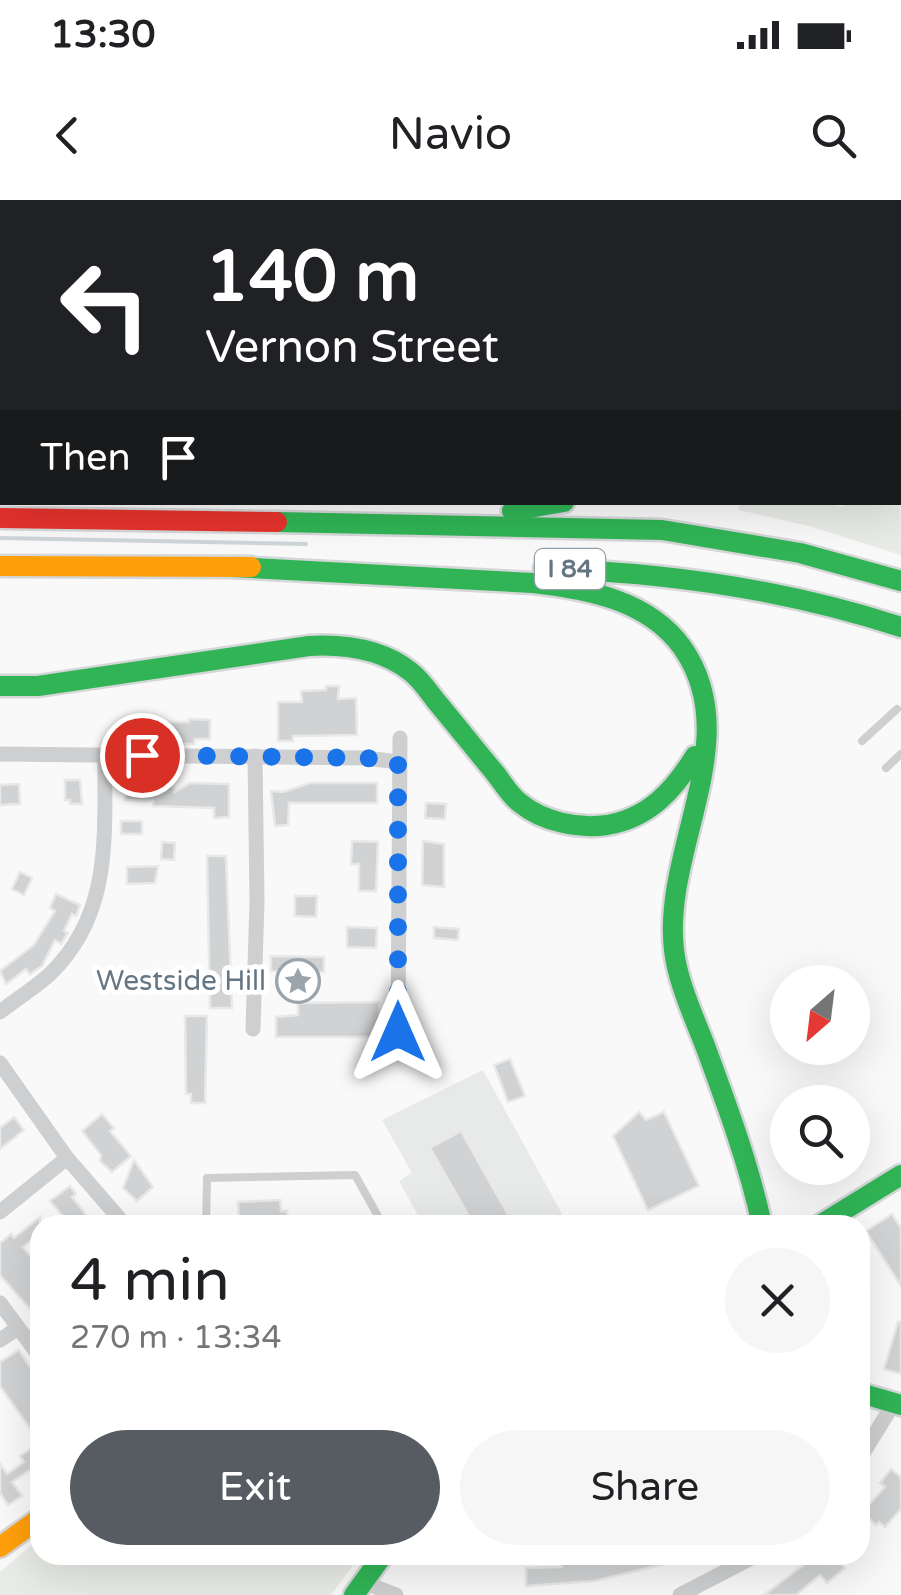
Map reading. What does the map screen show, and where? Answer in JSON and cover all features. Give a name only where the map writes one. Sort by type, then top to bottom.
[{"type":"main road","points":[[369,523],[548,505]]},
{"type":"main road","name":"I 84","points":[[0,516],[678,530],[777,546],[901,582]]},
{"type":"main road","name":"I 84","points":[[0,567],[673,574],[769,588],[901,627]]},
{"type":"main road","points":[[233,567],[580,589],[626,604],[664,626],[692,658],[703,682],[708,738],[677,884],[673,948],[745,1158],[759,1215]]},
{"type":"main road","points":[[0,696],[38,686],[309,646],[348,645],[400,664],[415,675],[519,804],[552,821],[591,827],[630,820],[646,812],[674,791],[685,777],[704,727],[703,682]]},
{"type":"main road","points":[[0,686],[38,686]]},
{"type":"main road","points":[[836,1215],[901,1175]]},
{"type":"main road","points":[[870,1396],[898,1404]]},
{"type":"main road","points":[[0,1547],[30,1525]]},
{"type":"main road","points":[[358,1589],[376,1565]]},
{"type":"street","points":[[398,1032],[400,738]]},
{"type":"street","points":[[0,754],[366,758],[398,762]]},
{"type":"street","points":[[0,1012],[50,974],[77,942],[97,900],[104,861],[105,755]]},
{"type":"street","points":[[253,1029],[257,902],[254,756]]},
{"type":"street","points":[[0,1063],[67,1158],[116,1215]]},
{"type":"street","points":[[0,1212],[67,1158]]},
{"type":"street","points":[[0,1303],[30,1344]]},
{"type":"street","points":[[0,1340],[18,1328]]},
{"type":"street","points":[[870,1444],[898,1404]]},
{"type":"street","points":[[680,1595],[738,1565]]},
{"type":"street","points":[[358,1589],[396,1595]]},
{"type":"lane","points":[[862,741],[896,708]]},
{"type":"lane","points":[[886,768],[901,754]]},
{"type":"lane","points":[[206,1215],[206,1178],[346,1176],[356,1176],[377,1215]]},
{"type":"shaded area","points":[[738,505],[834,505],[900,505],[901,555],[809,526],[739,510]]},
{"type":"shaded area","points":[[483,1070],[563,1215],[418,1215],[399,1181],[412,1173],[382,1120]]},
{"type":"shaded area","points":[[30,1546],[30,1565],[353,1565],[331,1595],[0,1595],[0,1572]]},
{"type":"building","points":[[326,686],[339,686],[338,699],[356,698],[357,735],[293,736],[293,741],[278,741],[278,702],[302,702],[301,691],[326,690]]},
{"type":"building","points":[[210,720],[210,739],[195,739],[194,744],[147,740],[147,726]]},
{"type":"building","points":[[65,780],[80,780],[82,804],[65,800]]},
{"type":"building","points":[[190,783],[229,784],[229,817],[214,818],[214,808],[153,806],[153,801],[125,800],[126,785],[174,787],[174,793]]},
{"type":"building","points":[[310,783],[377,783],[377,803],[289,803],[288,825],[275,826],[271,791],[283,792]]},
{"type":"building","points":[[19,784],[20,804],[0,805],[0,785]]},
{"type":"building","points":[[426,803],[446,804],[445,819],[425,818]]},
{"type":"building","points":[[121,821],[142,821],[142,834],[121,834]]},
{"type":"building","points":[[352,841],[378,842],[376,891],[359,891],[359,864],[351,864]]},
{"type":"building","points":[[423,841],[444,844],[444,887],[422,885]]},
{"type":"building","points":[[162,842],[175,843],[174,860],[161,859]]},
{"type":"building","points":[[207,856],[226,856],[232,1008],[210,1008]]},
{"type":"building","points":[[158,866],[155,883],[127,884],[127,867]]},
{"type":"building","points":[[20,872],[32,878],[24,895],[12,889]]},
{"type":"building","points":[[56,894],[80,905],[64,931],[68,933],[61,944],[55,940],[42,966],[30,974],[26,969],[6,984],[0,971],[34,945],[55,911],[50,908]]},
{"type":"building","points":[[295,896],[317,896],[316,917],[295,916]]},
{"type":"building","points":[[347,927],[377,928],[376,948],[347,947]]},
{"type":"building","points":[[434,927],[459,929],[458,940],[434,938]]},
{"type":"building","points":[[271,956],[324,957],[324,972],[271,971]]},
{"type":"building","points":[[379,1002],[380,1037],[276,1037],[276,1017],[298,1015],[298,1003]]},
{"type":"building","points":[[185,1016],[207,1016],[205,1103],[191,1103],[191,1094],[186,1094]]},
{"type":"building","points":[[510,1059],[525,1096],[508,1102],[494,1065]]},
{"type":"building","points":[[639,1112],[646,1120],[664,1112],[699,1186],[648,1210],[613,1136]]},
{"type":"building","points":[[102,1114],[114,1128],[110,1131],[131,1156],[112,1172],[100,1161],[101,1155],[82,1131]]},
{"type":"building","points":[[14,1117],[24,1130],[0,1149],[0,1128]]},
{"type":"building","points":[[461,1131],[508,1215],[468,1215],[430,1148]]},
{"type":"building","points":[[134,1160],[153,1187],[137,1201],[123,1188]]},
{"type":"building","points":[[70,1186],[76,1194],[72,1197],[86,1215],[62,1215],[50,1201]]},
{"type":"building","points":[[280,1200],[281,1211],[287,1211],[287,1215],[239,1215],[238,1202]]},
{"type":"building","points":[[892,1214],[901,1228],[901,1286],[870,1237],[870,1228]]},
{"type":"building","points":[[30,1225],[30,1242],[23,1247],[30,1256],[30,1309],[0,1275],[0,1243],[11,1234],[14,1238]]},
{"type":"building","points":[[901,1322],[901,1374],[884,1369]]},
{"type":"building","points":[[19,1350],[30,1367],[30,1428],[0,1386],[0,1362]]},
{"type":"building","points":[[30,1450],[30,1470],[12,1482],[22,1496],[8,1505],[0,1493],[0,1464],[7,1474],[24,1462],[20,1456]]},
{"type":"building","points":[[891,1469],[901,1477],[901,1509],[885,1527],[870,1519],[870,1504],[885,1487],[880,1483]]},
{"type":"building","points":[[659,1565],[594,1581],[526,1586],[526,1568]]},
{"type":"building","points":[[804,1565],[845,1568],[827,1583],[820,1575],[796,1595],[764,1595]]},
{"type":"waterway","points":[[0,538],[306,544]]},
{"type":"traffic: fast","points":[[512,511],[547,505]]},
{"type":"traffic: fast","points":[[277,522],[662,530],[800,553],[901,581]]},
{"type":"traffic: fast","points":[[233,567],[533,583],[574,589],[634,608],[652,618],[682,647],[700,682],[706,719],[705,757],[679,873],[674,950],[683,988],[738,1137],[760,1215]]},
{"type":"traffic: fast","points":[[544,569],[635,574],[725,585],[813,602],[901,627]]},
{"type":"traffic: fast","points":[[0,686],[38,686],[309,646],[363,650],[388,658],[415,675],[516,800],[539,815],[573,825],[607,825],[636,816],[669,791],[695,756]]},
{"type":"traffic: fast","points":[[836,1215],[901,1175]]},
{"type":"traffic: fast","points":[[870,1396],[901,1405]]},
{"type":"traffic: fast","points":[[354,1595],[376,1565]]},
{"type":"traffic: slow","points":[[0,566],[251,567]]},
{"type":"traffic: slow","points":[[0,1547],[30,1525]]},
{"type":"traffic: jam","points":[[0,518],[277,522]]},
{"type":"place","name":"Westside Hill","points":[[298,981]]},
{"type":"route","points":[[142,755],[366,758],[398,762],[398,1032]]}]
